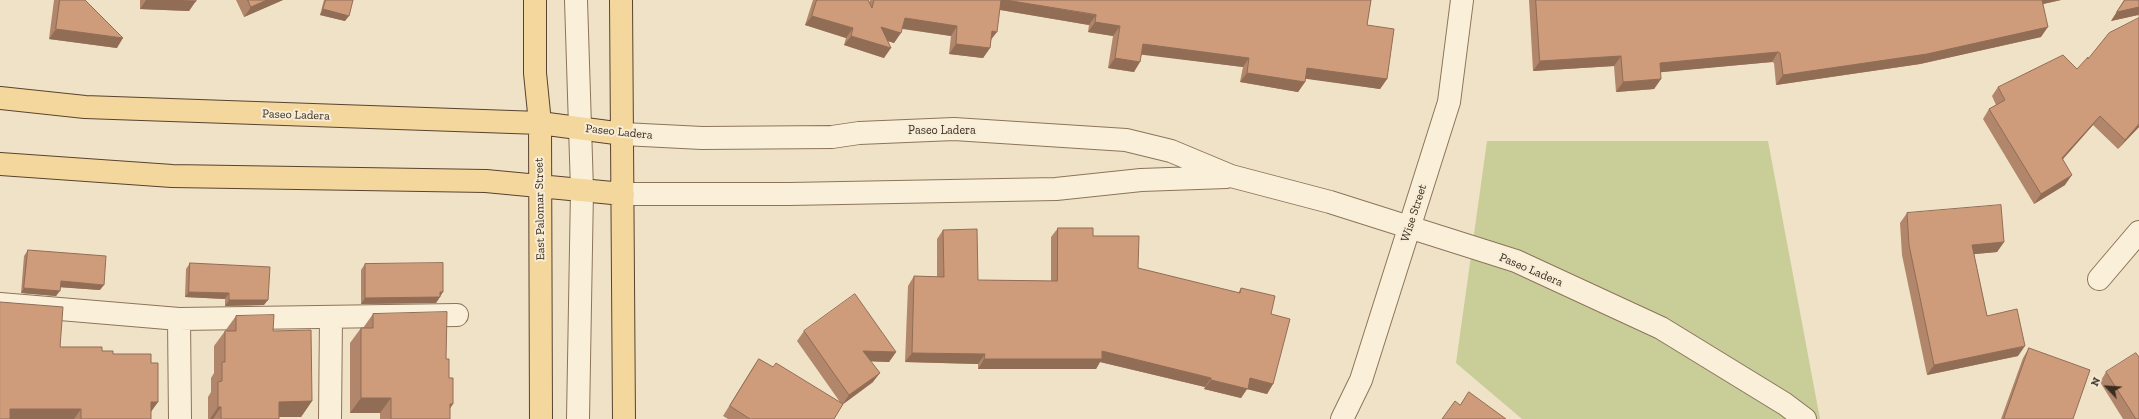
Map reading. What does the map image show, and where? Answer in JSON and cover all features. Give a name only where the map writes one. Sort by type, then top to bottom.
[{"type":"main road","name":"East Palomar Street","points":[[535,0],[535,73],[540,123],[541,419]]},
{"type":"main road","points":[[621,0],[624,419]]},
{"type":"main road","name":"Paseo Ladera","points":[[0,98],[85,107],[540,123],[623,134]]},
{"type":"main road","name":"Paseo Ladera","points":[[0,164],[172,176],[486,181],[623,194]]},
{"type":"street","points":[[576,0],[582,190],[578,419]]},
{"type":"street","name":"Wise Street","points":[[1342,419],[1361,380],[1449,102],[1462,0]]},
{"type":"street","name":"Paseo Ladera","points":[[623,134],[702,138],[832,137],[859,133],[954,129],[1126,140],[1171,150],[1231,176],[1330,202],[1516,261],[1661,328],[1786,404],[1805,419]]},
{"type":"street","name":"Paseo Ladera","points":[[623,194],[789,194],[1056,189],[1141,180],[1231,176]]},
{"type":"street","points":[[2099,279],[2139,232]]},
{"type":"street","points":[[0,304],[179,319],[457,315]]},
{"type":"street","points":[[330,419],[331,317]]},
{"type":"street","points":[[179,319],[180,419]]},
{"type":"green space","points":[[1487,141],[1768,141],[1820,419],[1522,419],[1456,363]]},
{"type":"building","points":[[60,0],[85,0],[123,38],[56,29]]},
{"type":"building","points":[[169,0],[196,0],[196,1]]},
{"type":"building","points":[[248,0],[267,0],[251,7]]},
{"type":"building","points":[[326,0],[353,0],[349,16],[323,9]]},
{"type":"building","points":[[817,0],[868,0],[872,8],[874,0],[1001,0],[997,32],[992,31],[990,48],[956,44],[957,26],[905,18],[901,33],[881,27],[891,48],[851,36],[853,28],[812,16]]},
{"type":"building","points":[[1006,0],[1371,0],[1367,25],[1394,29],[1387,79],[1307,68],[1305,82],[1247,73],[1249,58],[1143,44],[1140,62],[1115,58],[1120,26],[1095,22],[1096,15]]},
{"type":"building","points":[[1536,0],[2042,0],[2048,27],[1927,54],[1783,75],[1780,53],[1778,52],[1660,63],[1661,79],[1623,82],[1621,56],[1540,61]]},
{"type":"building","points":[[2125,0],[2139,0],[2139,7],[2117,12]]},
{"type":"building","points":[[2139,18],[2139,124],[2125,140],[2100,116],[2062,158],[2072,175],[2041,194],[1989,109],[2005,100],[1998,87],[2063,55],[2077,69],[2088,57],[2088,59],[2109,33]]},
{"type":"building","points":[[2001,205],[2004,242],[1972,245],[1987,316],[2017,309],[2025,346],[1934,365],[1909,245],[1907,213]]},
{"type":"building","points":[[1058,228],[1093,228],[1093,236],[1139,236],[1138,268],[1240,293],[1241,288],[1275,296],[1271,314],[1290,319],[1273,384],[1250,378],[1248,389],[1211,380],[1211,378],[1102,351],[1102,359],[984,359],[985,354],[912,353],[914,276],[944,277],[943,230],[977,229],[978,280],[1057,281]]},
{"type":"building","points":[[28,250],[106,256],[104,285],[61,281],[60,291],[24,288]]},
{"type":"building","points":[[190,263],[270,267],[268,300],[229,300],[229,293],[189,292]]},
{"type":"building","points":[[443,263],[443,292],[440,292],[440,297],[365,298],[365,264]]},
{"type":"building","points":[[855,294],[896,352],[863,351],[880,373],[849,395],[804,331]]},
{"type":"building","points":[[0,302],[63,307],[60,347],[102,347],[102,351],[113,351],[113,354],[151,354],[151,363],[158,363],[158,402],[151,402],[151,419],[81,419],[81,409],[10,409],[10,419],[0,419]]},
{"type":"building","points":[[447,312],[446,359],[449,359],[449,378],[453,378],[453,404],[450,404],[450,419],[391,419],[391,398],[361,398],[361,328],[373,328],[373,314]]},
{"type":"building","points":[[274,315],[273,331],[311,330],[312,401],[279,402],[279,419],[221,419],[221,407],[218,407],[218,382],[222,381],[222,362],[225,362],[225,331],[236,331],[236,316]]},
{"type":"building","points":[[2029,348],[2090,370],[2073,419],[2004,419]]},
{"type":"building","points":[[2136,353],[2139,357],[2139,419],[2136,419],[2106,372]]},
{"type":"building","points":[[759,359],[773,367],[776,363],[843,404],[834,419],[750,419],[730,406]]},
{"type":"building","points":[[1469,392],[1506,419],[1442,419],[1455,401],[1460,405]]}]
